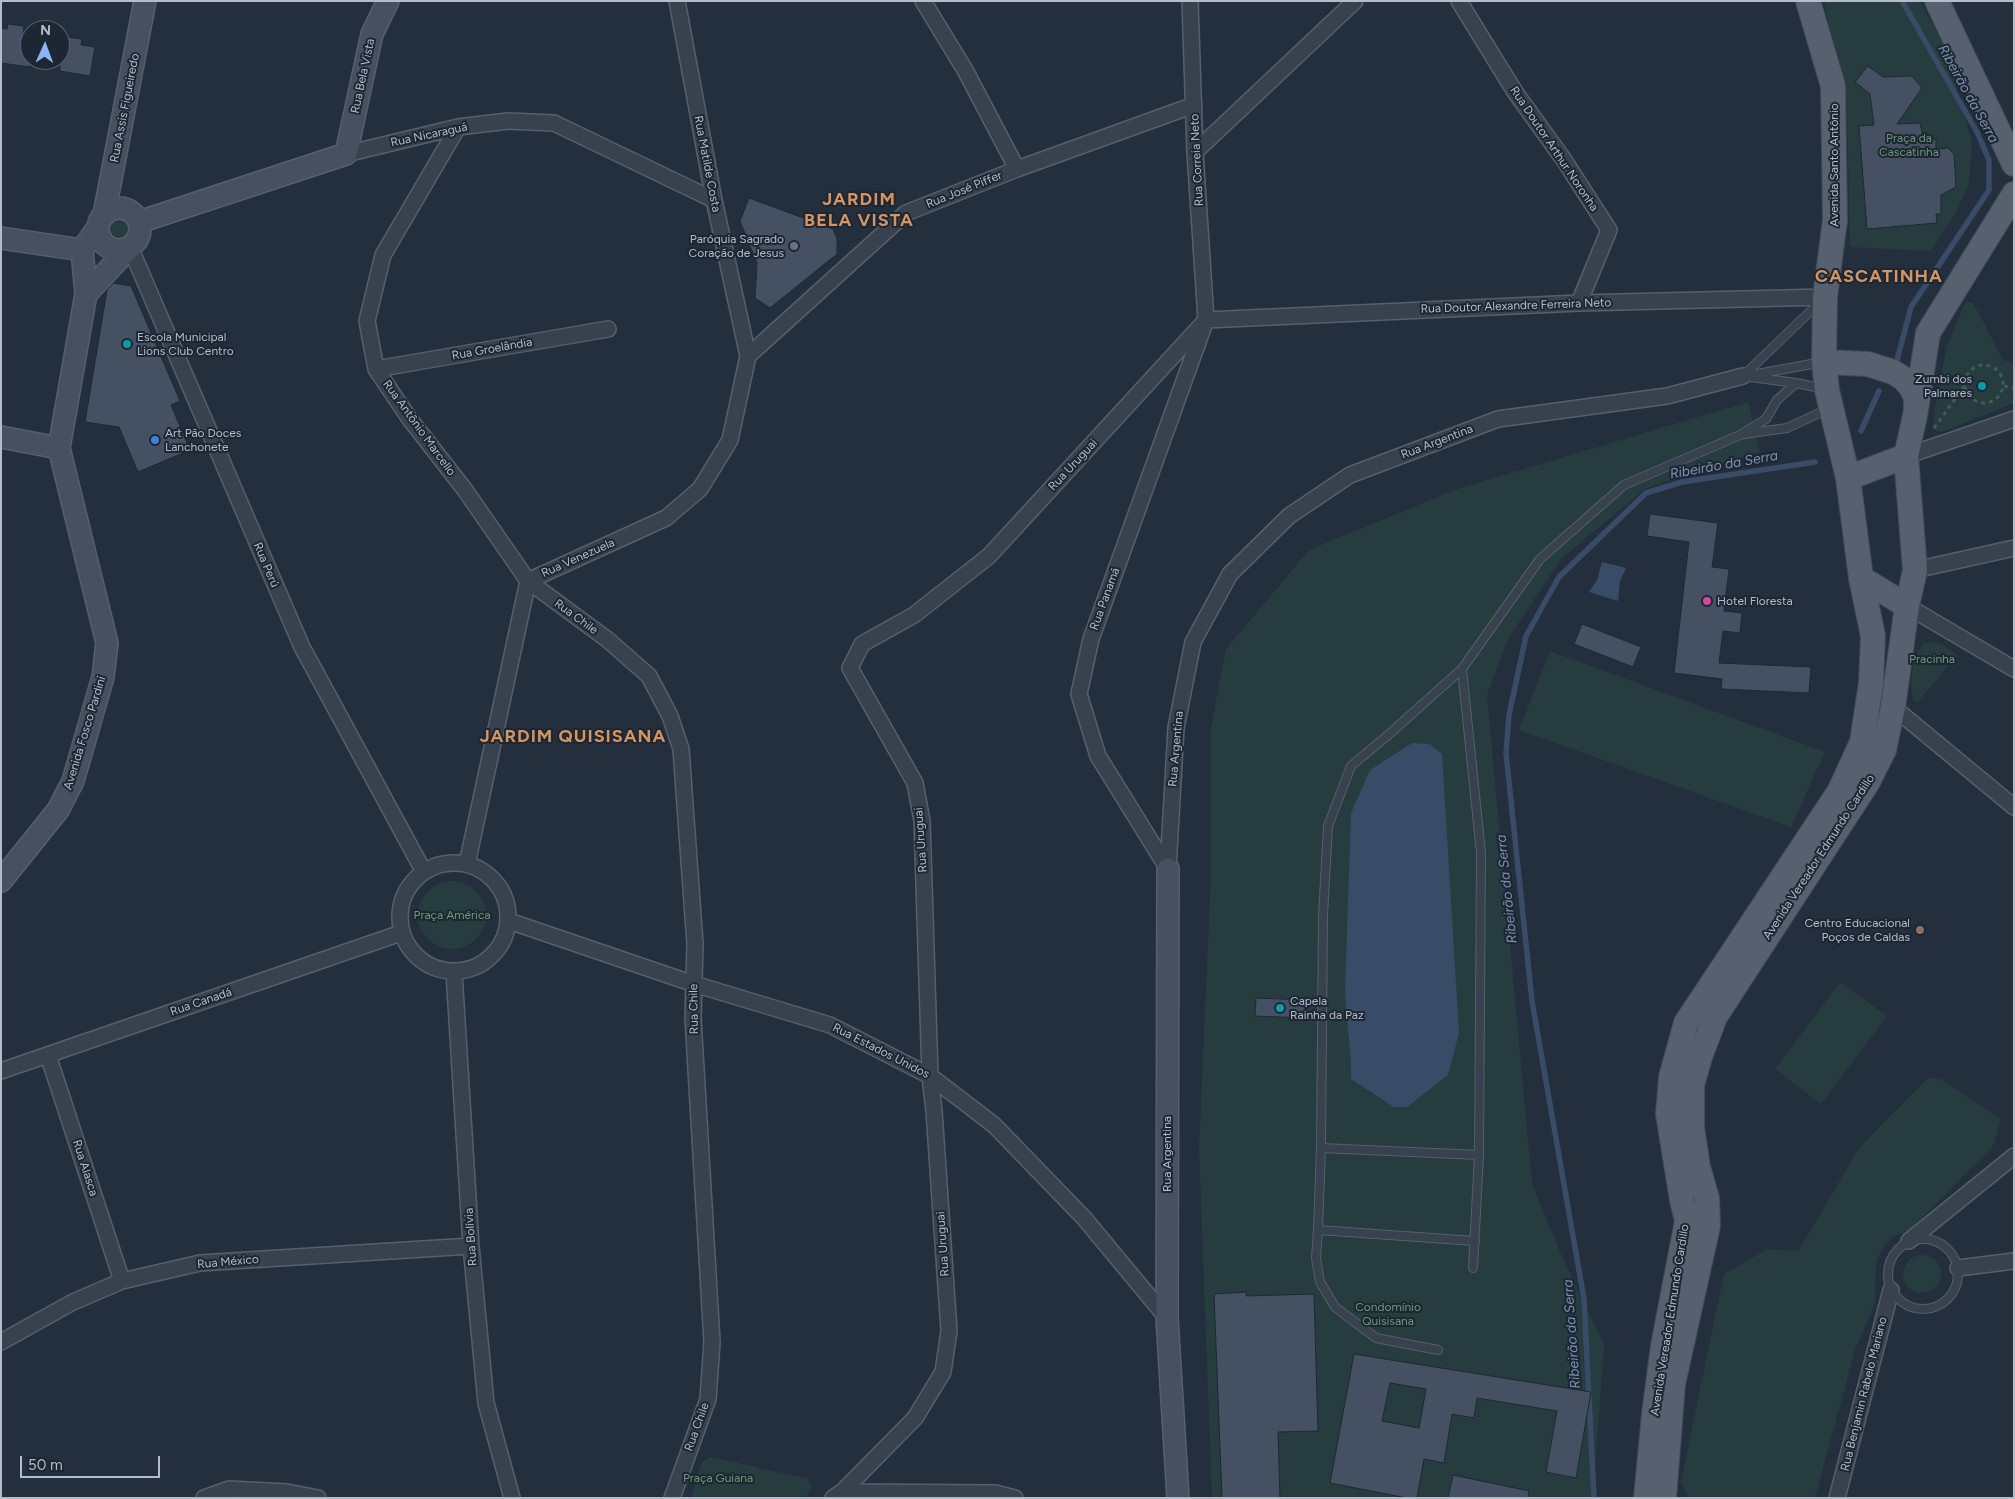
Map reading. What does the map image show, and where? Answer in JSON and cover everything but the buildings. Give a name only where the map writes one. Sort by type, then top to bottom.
[{"type":"main road","name":"Avenida Santo Antônio","points":[[1808,1],[1834,86],[1835,220],[1825,297],[1824,362]]},
{"type":"main road","points":[[1937,1],[2014,164]]},
{"type":"main road","name":"Avenida Vereador Edmundo Cardillo","points":[[1664,1498],[1673,1384],[1708,1226],[1707,1198],[1698,1166],[1692,1127],[1692,1085],[1715,1017],[1868,782],[1884,750],[1894,707],[1915,570],[1906,456],[1924,423],[1928,333],[2014,194]]},
{"type":"main road","points":[[1824,362],[1868,364],[1893,372],[1904,379],[1916,397],[1924,423]]},
{"type":"main road","name":"Avenida Vereador Edmundo Cardillo","points":[[1646,1498],[1662,1356],[1687,1221],[1668,1114],[1671,1077],[1686,1023],[1829,809],[1862,742],[1871,683],[1873,636],[1861,578],[1848,478],[1824,362]]},
{"type":"main road","points":[[1848,478],[1906,456]]},
{"type":"main road","points":[[1861,578],[1908,606]]},
{"type":"street","name":"Rua Assis Figueiredo","points":[[101,221],[145,1]]},
{"type":"street","name":"Rua Bela Vista","points":[[346,154],[372,34],[388,1]]},
{"type":"street","name":"Rua Matilde Costa","points":[[677,1],[714,200],[748,356]]},
{"type":"street","points":[[923,1],[965,70],[1017,168]]},
{"type":"street","name":"Rua Correia Neto","points":[[1190,1],[1196,152],[1206,320]]},
{"type":"street","points":[[1196,152],[1355,1]]},
{"type":"street","name":"Rua Doutor Arthur Noronha","points":[[1459,1],[1515,92],[1564,160],[1609,230],[1579,303]]},
{"type":"street","name":"Rua José Piffer","points":[[748,356],[906,213],[1017,168],[1194,105]]},
{"type":"street","name":"Rua Nicaraguá","points":[[139,222],[346,154],[458,127],[508,121],[554,123],[714,200]]},
{"type":"street","name":"Rua Antônio Marcello","points":[[458,127],[383,255],[367,321],[376,369],[409,418],[465,490],[528,581]]},
{"type":"street","points":[[1,437],[59,448],[86,294],[82,250],[101,221],[114,209],[126,210],[136,217],[139,222],[139,236],[86,294]]},
{"type":"street","points":[[101,221],[98,234],[105,245],[118,250],[130,247]]},
{"type":"street","points":[[1,238],[82,250]]},
{"type":"street","name":"Rua Perú","points":[[130,247],[302,647],[424,872]]},
{"type":"street","name":"Rua Doutor Alexandre Ferreira Neto","points":[[1206,320],[1579,303],[1825,297]]},
{"type":"street","name":"Rua Panamá","points":[[1168,869],[1098,756],[1079,694],[1091,640],[1206,320]]},
{"type":"street","name":"Rua Uruguai","points":[[837,1495],[915,1418],[943,1372],[949,1331],[935,1121],[930,1076],[922,821],[915,783],[850,668],[862,644],[914,615],[989,556],[1206,320]]},
{"type":"street","name":"Rua Groelândia","points":[[376,369],[608,329]]},
{"type":"street","name":"Rua Venezuela","points":[[467,864],[528,581],[666,518],[700,489],[730,440],[748,356]]},
{"type":"street","name":"Rua Argentina","points":[[1178,1498],[1167,1318],[1168,869],[1176,728],[1193,642],[1230,574],[1289,516],[1350,475],[1498,419],[1667,396],[1743,376]]},
{"type":"street","points":[[1906,456],[2014,419]]},
{"type":"street","name":"Avenida Fosco Pardini","points":[[1,881],[58,810],[73,781],[103,677],[107,643],[59,448]]},
{"type":"street","points":[[1915,570],[2014,548]]},
{"type":"street","name":"Rua Chile","points":[[528,581],[608,640],[649,676],[670,716],[681,749],[695,944],[693,1018],[712,1342],[708,1399],[672,1498]]},
{"type":"street","points":[[1908,606],[2014,669]]},
{"type":"street","points":[[1894,707],[2014,807]]},
{"type":"street","points":[[452,862],[467,864],[482,870],[494,879],[503,892],[508,906],[509,921],[505,937],[497,951],[478,966],[454,972],[437,969],[421,961],[409,948],[401,932],[399,915],[403,898],[411,883],[424,872],[452,862]]},
{"type":"street","name":"Rua Estados Unidos","points":[[509,921],[694,984],[830,1025],[930,1076],[1001,1132],[1084,1218],[1167,1318]]},
{"type":"street","name":"Rua Canadá","points":[[1,1071],[401,932]]},
{"type":"street","name":"Rua Bolívia","points":[[454,972],[471,1246],[486,1403],[512,1498]]},
{"type":"street","name":"Rua Alasca","points":[[48,1055],[122,1281]]},
{"type":"street","points":[[1909,1241],[2014,1156]]},
{"type":"street","name":"Rua México","points":[[1,1342],[73,1302],[122,1281],[200,1263],[471,1246]]},
{"type":"street","points":[[1958,1268],[2014,1261]]},
{"type":"street","name":"Rua Benjamin Rabelo Mariano","points":[[1837,1498],[1891,1290]]},
{"type":"street","points":[[204,1498],[228,1489],[287,1492],[318,1498]]},
{"type":"street","points":[[837,1495],[995,1494],[1015,1498]]},
{"type":"lane","name":"Rua Argentina","points":[[1743,376],[1825,297]]},
{"type":"lane","name":"Rua Argentina","points":[[1743,376],[1824,362]]},
{"type":"lane","name":"Rua Argentina","points":[[1743,376],[1796,383],[1830,398]]},
{"type":"lane","points":[[1438,1350],[1376,1338],[1335,1307],[1320,1282],[1316,1258],[1321,1148],[1322,915],[1328,826],[1351,766],[1462,669],[1540,559],[1624,485],[1740,435],[1766,419],[1777,400],[1796,383]]},
{"type":"lane","points":[[1740,435],[1787,428],[1830,398]]},
{"type":"lane","points":[[1462,669],[1481,853],[1479,1154],[1474,1268]]},
{"type":"lane","points":[[1321,1148],[1479,1154]]},
{"type":"lane","points":[[1318,1230],[1475,1241]]},
{"type":"lane","points":[[1920,1238],[1940,1243],[1952,1254],[1958,1268],[1955,1290],[1939,1306],[1928,1309],[1917,1309],[1907,1306],[1897,1299],[1887,1279],[1888,1267],[1892,1256],[1899,1247],[1909,1241],[1920,1238]]},
{"type":"path","points":[[1985,364],[1997,368],[2004,379],[2004,386],[1998,397],[1993,401],[1980,403],[1974,400],[1966,391],[1965,385],[1968,373],[1977,365],[1985,364]]},
{"type":"path","points":[[1924,423],[1965,385]]},
{"type":"path","points":[[2004,386],[2014,388]]},
{"type":"path","points":[[1993,401],[1998,410]]},
{"type":"green space","name":"Praça da Cascatinha","points":[[1824,1],[1920,1],[1945,47],[1972,142],[1969,184],[1957,210],[1931,251],[1850,247],[1847,105]]},
{"type":"green space","points":[[119,215],[129,219],[133,229],[129,239],[119,243],[109,239],[105,229],[109,219]]},
{"type":"green space","points":[[1973,302],[2002,358],[2014,366],[2014,403],[1942,432],[1933,430],[1934,413],[1947,345],[1965,303]]},
{"type":"green space","name":"Condomínio Quisisana","points":[[1748,402],[1760,452],[1646,488],[1561,559],[1508,639],[1487,695],[1532,1183],[1560,1252],[1604,1345],[1593,1498],[1212,1498],[1199,1149],[1211,874],[1211,727],[1226,649],[1309,550],[1457,489]]},
{"type":"green space","name":"Pracinha","points":[[1924,643],[1942,644],[1957,655],[1917,703],[1913,699],[1911,684],[1913,664],[1918,651]]},
{"type":"green space","points":[[1550,651],[1825,752],[1791,827],[1519,730]]},
{"type":"green space","name":"Praça América","points":[[452,881],[465,884],[476,891],[483,902],[486,915],[483,928],[476,939],[465,946],[452,949],[439,946],[428,939],[421,928],[418,915],[421,902],[428,891],[439,884]]},
{"type":"green space","points":[[1840,982],[1887,1016],[1821,1104],[1775,1069]]},
{"type":"green space","points":[[1928,1078],[1941,1079],[2001,1119],[1993,1146],[1909,1231],[1894,1236],[1884,1246],[1876,1261],[1875,1303],[1855,1350],[1815,1498],[1689,1498],[1681,1481],[1724,1274],[1767,1249],[1798,1251],[1859,1148]]},
{"type":"green space","points":[[1922,1255],[1929,1256],[1935,1261],[1940,1267],[1940,1281],[1935,1287],[1929,1292],[1922,1293],[1915,1292],[1909,1287],[1904,1281],[1903,1274],[1904,1267],[1909,1261],[1915,1256]]},
{"type":"green space","name":"Praça Guiana","points":[[711,1457],[808,1479],[812,1486],[805,1498],[691,1498],[702,1462]]},
{"type":"water","points":[[1602,562],[1626,568],[1620,581],[1618,601],[1589,592],[1597,580]]},
{"type":"water","points":[[1412,743],[1430,744],[1442,754],[1459,1033],[1448,1075],[1407,1107],[1394,1107],[1351,1079],[1345,992],[1351,813],[1370,770]]},
{"type":"waterway","name":"Ribeirão da Serra","points":[[1897,360],[1911,307],[1989,190],[1989,160],[1977,132],[1902,1]]},
{"type":"waterway","name":"Ribeirão da Serra","points":[[1861,431],[1879,391]]},
{"type":"waterway","name":"Ribeirão da Serra","points":[[1594,1498],[1584,1299],[1532,1001],[1506,753],[1509,715],[1526,636],[1559,577],[1646,493],[1682,482],[1815,462]]},
{"type":"place","name":"Paróquia Sagrado Coração de Jesus","points":[[794,246]]},
{"type":"place","name":"Escola Municipal Lions Club Centro","points":[[127,344]]},
{"type":"place","name":"Zumbi dos Palmares","points":[[1982,386]]},
{"type":"place","name":"Art Pão Doces Lanchonete","points":[[155,440]]},
{"type":"place","name":"Hotel Floresta","points":[[1707,601]]},
{"type":"place","name":"Centro Educacional Poços de Caldas","points":[[1920,930]]},
{"type":"place","name":"Capela Rainha da Paz","points":[[1280,1008]]},
{"type":"district","name":"JARDIM BELA VISTA","points":[[859,210]]},
{"type":"district","name":"CASCATINHA","points":[[1879,277]]},
{"type":"district","name":"JARDIM QUISISANA","points":[[573,737]]}]
